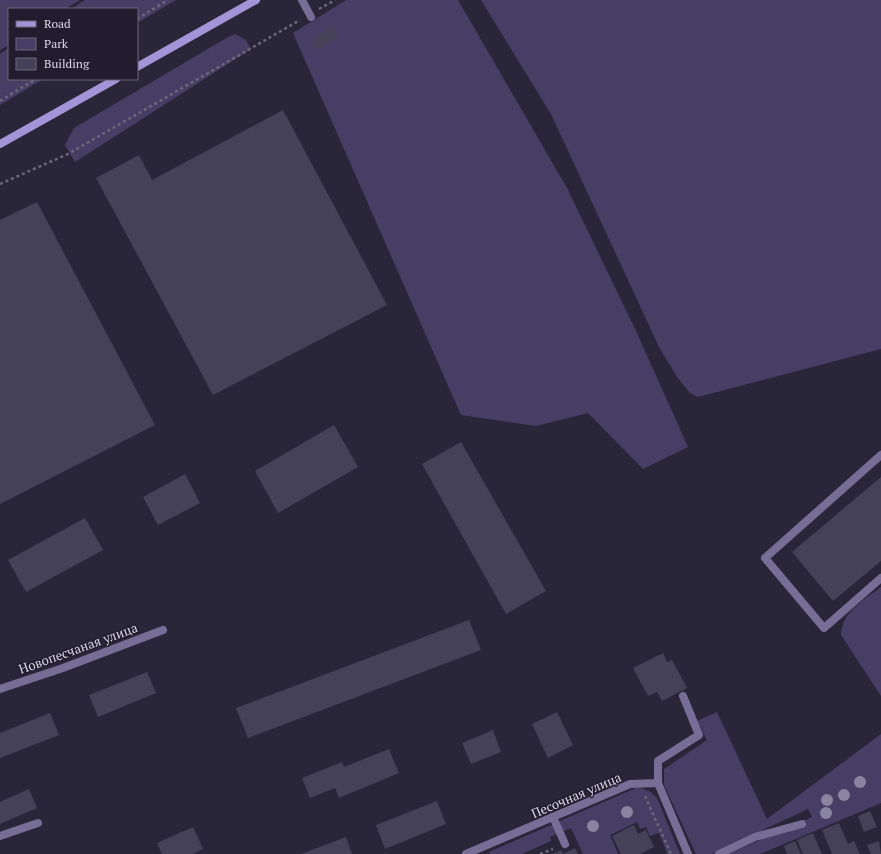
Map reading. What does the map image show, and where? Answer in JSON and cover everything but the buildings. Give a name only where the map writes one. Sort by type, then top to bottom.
[{"type":"street","points":[[138,66],[256,0]]},
{"type":"street","points":[[302,0],[311,16]]},
{"type":"street","points":[[0,144],[114,80]]},
{"type":"street","points":[[881,455],[765,558],[824,628],[881,578]]},
{"type":"street","name":"Новопесчаная улица","points":[[0,689],[63,668],[163,630]]},
{"type":"street","points":[[682,696],[699,735],[658,761],[658,783],[688,854]]},
{"type":"street","name":"Песочная улица","points":[[466,854],[630,784],[658,783]]},
{"type":"street","points":[[553,817],[565,844]]},
{"type":"street","points":[[0,836],[38,823]]},
{"type":"street","points":[[719,854],[755,837],[802,824]]},
{"type":"path","points":[[138,17],[168,0]]},
{"type":"path","points":[[0,184],[68,154],[311,16],[335,0]]},
{"type":"path","points":[[0,101],[34,80]]},
{"type":"path","points":[[640,784],[671,854]]},
{"type":"green space","points":[[0,0],[80,0],[67,8],[8,8],[8,46],[0,50]]},
{"type":"green space","points":[[85,0],[176,0],[138,22],[138,8],[73,8]]},
{"type":"green space","points":[[346,0],[458,0],[567,188],[637,333],[688,447],[643,469],[588,413],[536,426],[461,415],[293,33]]},
{"type":"green space","points":[[481,0],[881,0],[881,349],[698,397],[690,393],[677,377],[659,347],[551,114]]},
{"type":"green space","points":[[235,34],[246,40],[251,49],[75,162],[65,145],[74,128]]},
{"type":"green space","points":[[8,49],[8,80],[41,80],[0,105],[0,54]]},
{"type":"green space","points":[[881,587],[881,696],[841,635],[845,619],[855,607]]},
{"type":"green space","points":[[717,712],[767,819],[881,734],[881,803],[760,854],[728,854],[812,817],[808,809],[712,854],[696,854],[664,785],[664,769],[707,740],[697,721]]},
{"type":"green space","points":[[638,787],[651,792],[657,798],[680,854],[665,854],[667,853],[659,833],[650,836],[646,827],[640,829],[637,822],[610,835],[618,854],[583,854],[571,828],[550,837],[551,841],[522,854],[490,854],[489,852]]}]
